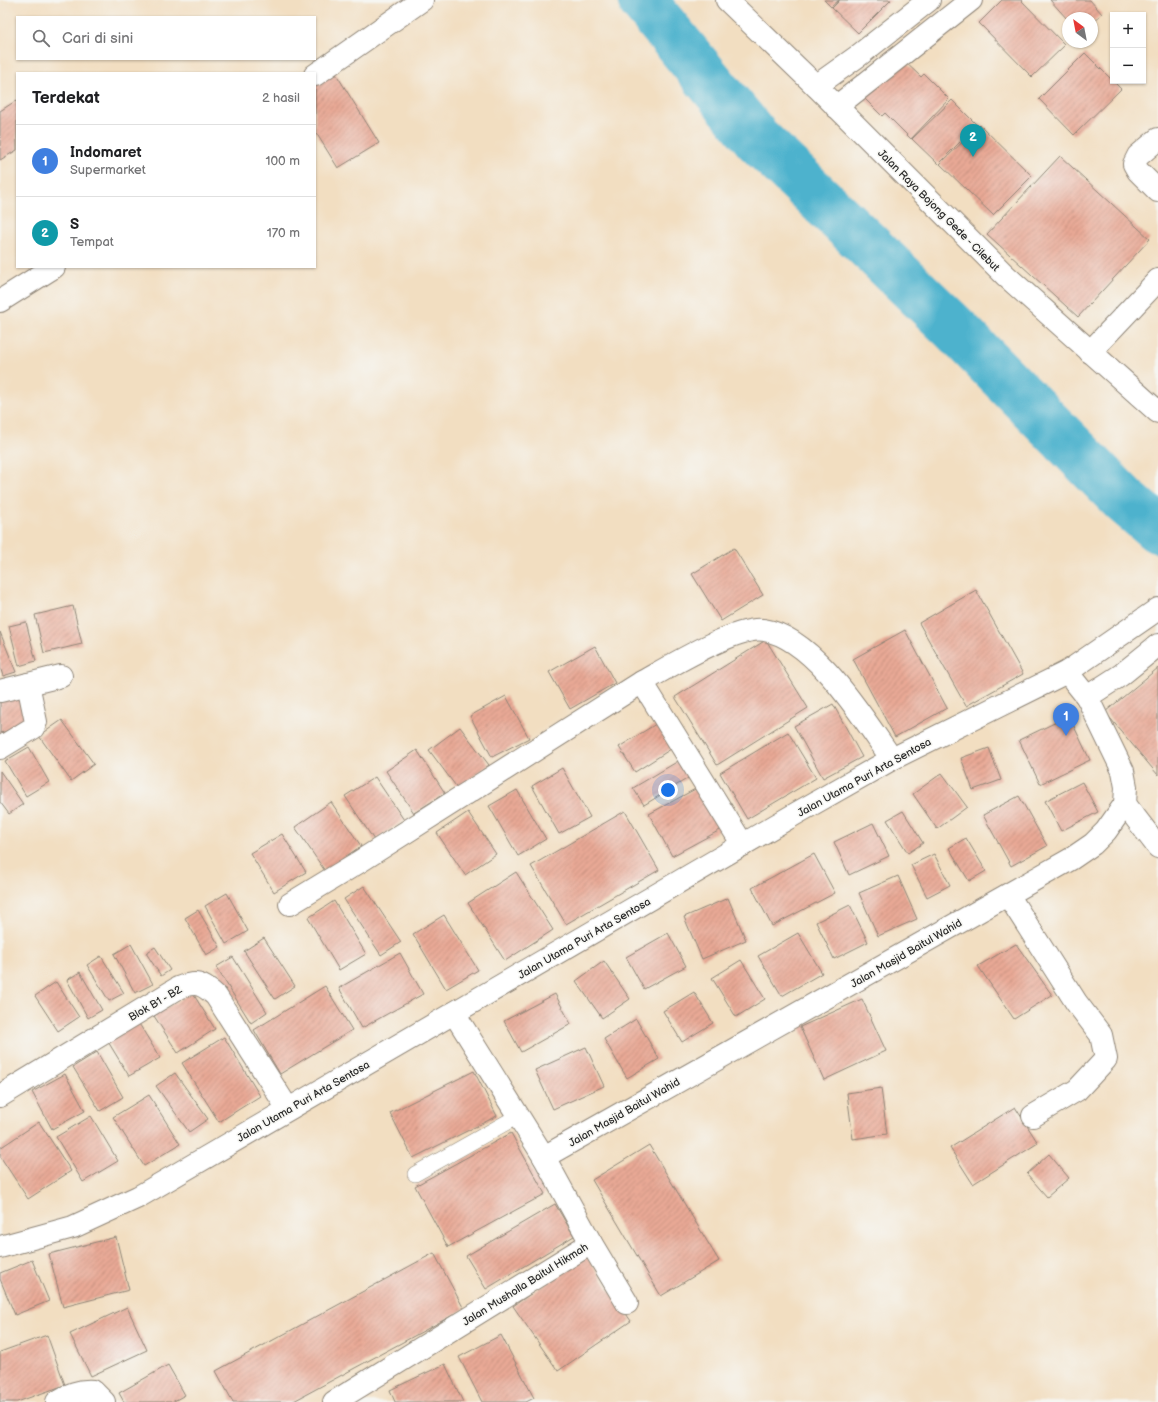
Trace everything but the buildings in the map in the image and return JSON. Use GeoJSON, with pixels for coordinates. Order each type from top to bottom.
{"type":"FeatureCollection","features":[{"type":"Feature","properties":{"kind":"street"},"geometry":{"type":"LineString","coordinates":[[316,74],[422,0]]}},
{"type":"Feature","properties":{"kind":"street","name":"Jalan Raya Bojong Gede - Cilebut"},"geometry":{"type":"LineString","coordinates":[[727,0],[816,86],[1005,275],[1158,412]]}},
{"type":"Feature","properties":{"kind":"street"},"geometry":{"type":"LineString","coordinates":[[816,86],[858,56],[929,0]]}},
{"type":"Feature","properties":{"kind":"street"},"geometry":{"type":"LineString","coordinates":[[836,107],[970,0]]}},
{"type":"Feature","properties":{"kind":"street"},"geometry":{"type":"LineString","coordinates":[[1158,139],[1138,156],[1134,164],[1138,172],[1158,191]]}},
{"type":"Feature","properties":{"kind":"street"},"geometry":{"type":"LineString","coordinates":[[0,301],[52,268]]}},
{"type":"Feature","properties":{"kind":"street"},"geometry":{"type":"LineString","coordinates":[[1090,352],[1158,280]]}},
{"type":"Feature","properties":{"kind":"street","name":"Jalan Utama Puri Arta Sentosa"},"geometry":{"type":"LineString","coordinates":[[0,1247],[73,1227],[138,1197],[892,759],[1067,672],[1157,610]]}},
{"type":"Feature","properties":{"kind":"street"},"geometry":{"type":"LineString","coordinates":[[290,904],[359,862],[642,682],[720,641],[746,632],[764,630],[790,638],[836,681],[892,759]]}},
{"type":"Feature","properties":{"kind":"street"},"geometry":{"type":"LineString","coordinates":[[1087,696],[1156,652]]}},
{"type":"Feature","properties":{"kind":"street"},"geometry":{"type":"LineString","coordinates":[[1067,672],[1087,696],[1123,771],[1126,787],[1125,804],[1158,847]]}},
{"type":"Feature","properties":{"kind":"street"},"geometry":{"type":"LineString","coordinates":[[0,691],[61,676]]}},
{"type":"Feature","properties":{"kind":"street"},"geometry":{"type":"LineString","coordinates":[[642,682],[744,845]]}},
{"type":"Feature","properties":{"kind":"street"},"geometry":{"type":"LineString","coordinates":[[0,748],[33,728],[36,722],[28,684]]}},
{"type":"Feature","properties":{"kind":"street","name":"Jalan Masjid Baitul Wahid"},"geometry":{"type":"LineString","coordinates":[[544,1157],[1071,859],[1093,844],[1106,831],[1125,804]]}},
{"type":"Feature","properties":{"kind":"street"},"geometry":{"type":"LineString","coordinates":[[1008,895],[1076,1002],[1101,1035],[1106,1059],[1077,1090],[1033,1116]]}},
{"type":"Feature","properties":{"kind":"street","name":"Blok B1 - B2"},"geometry":{"type":"LineString","coordinates":[[0,1096],[178,988],[191,983],[205,986],[216,996],[288,1109]]}},
{"type":"Feature","properties":{"kind":"street","name":"Jalan Musholla Baitul Hikmah"},"geometry":{"type":"LineString","coordinates":[[334,1402],[591,1243],[544,1157],[454,1013]]}},
{"type":"Feature","properties":{"kind":"street"},"geometry":{"type":"LineString","coordinates":[[591,1243],[627,1303]]}},
{"type":"Feature","properties":{"kind":"street"},"geometry":{"type":"LineString","coordinates":[[57,1402],[69,1394],[82,1390],[93,1391],[104,1402]]}},
{"type":"Feature","properties":{"kind":"lane"},"geometry":{"type":"LineString","coordinates":[[415,1174],[518,1116]]}},
{"type":"Feature","properties":{"kind":"waterway"},"geometry":{"type":"LineString","coordinates":[[642,0],[757,139],[953,327],[1124,500],[1158,529]]}},
{"type":"Feature","properties":{"kind":"place","name":"S"},"geometry":{"type":"Point","coordinates":[973,157]}},
{"type":"Feature","properties":{"kind":"place","name":"Indomaret"},"geometry":{"type":"Point","coordinates":[1066,736]}}]}
